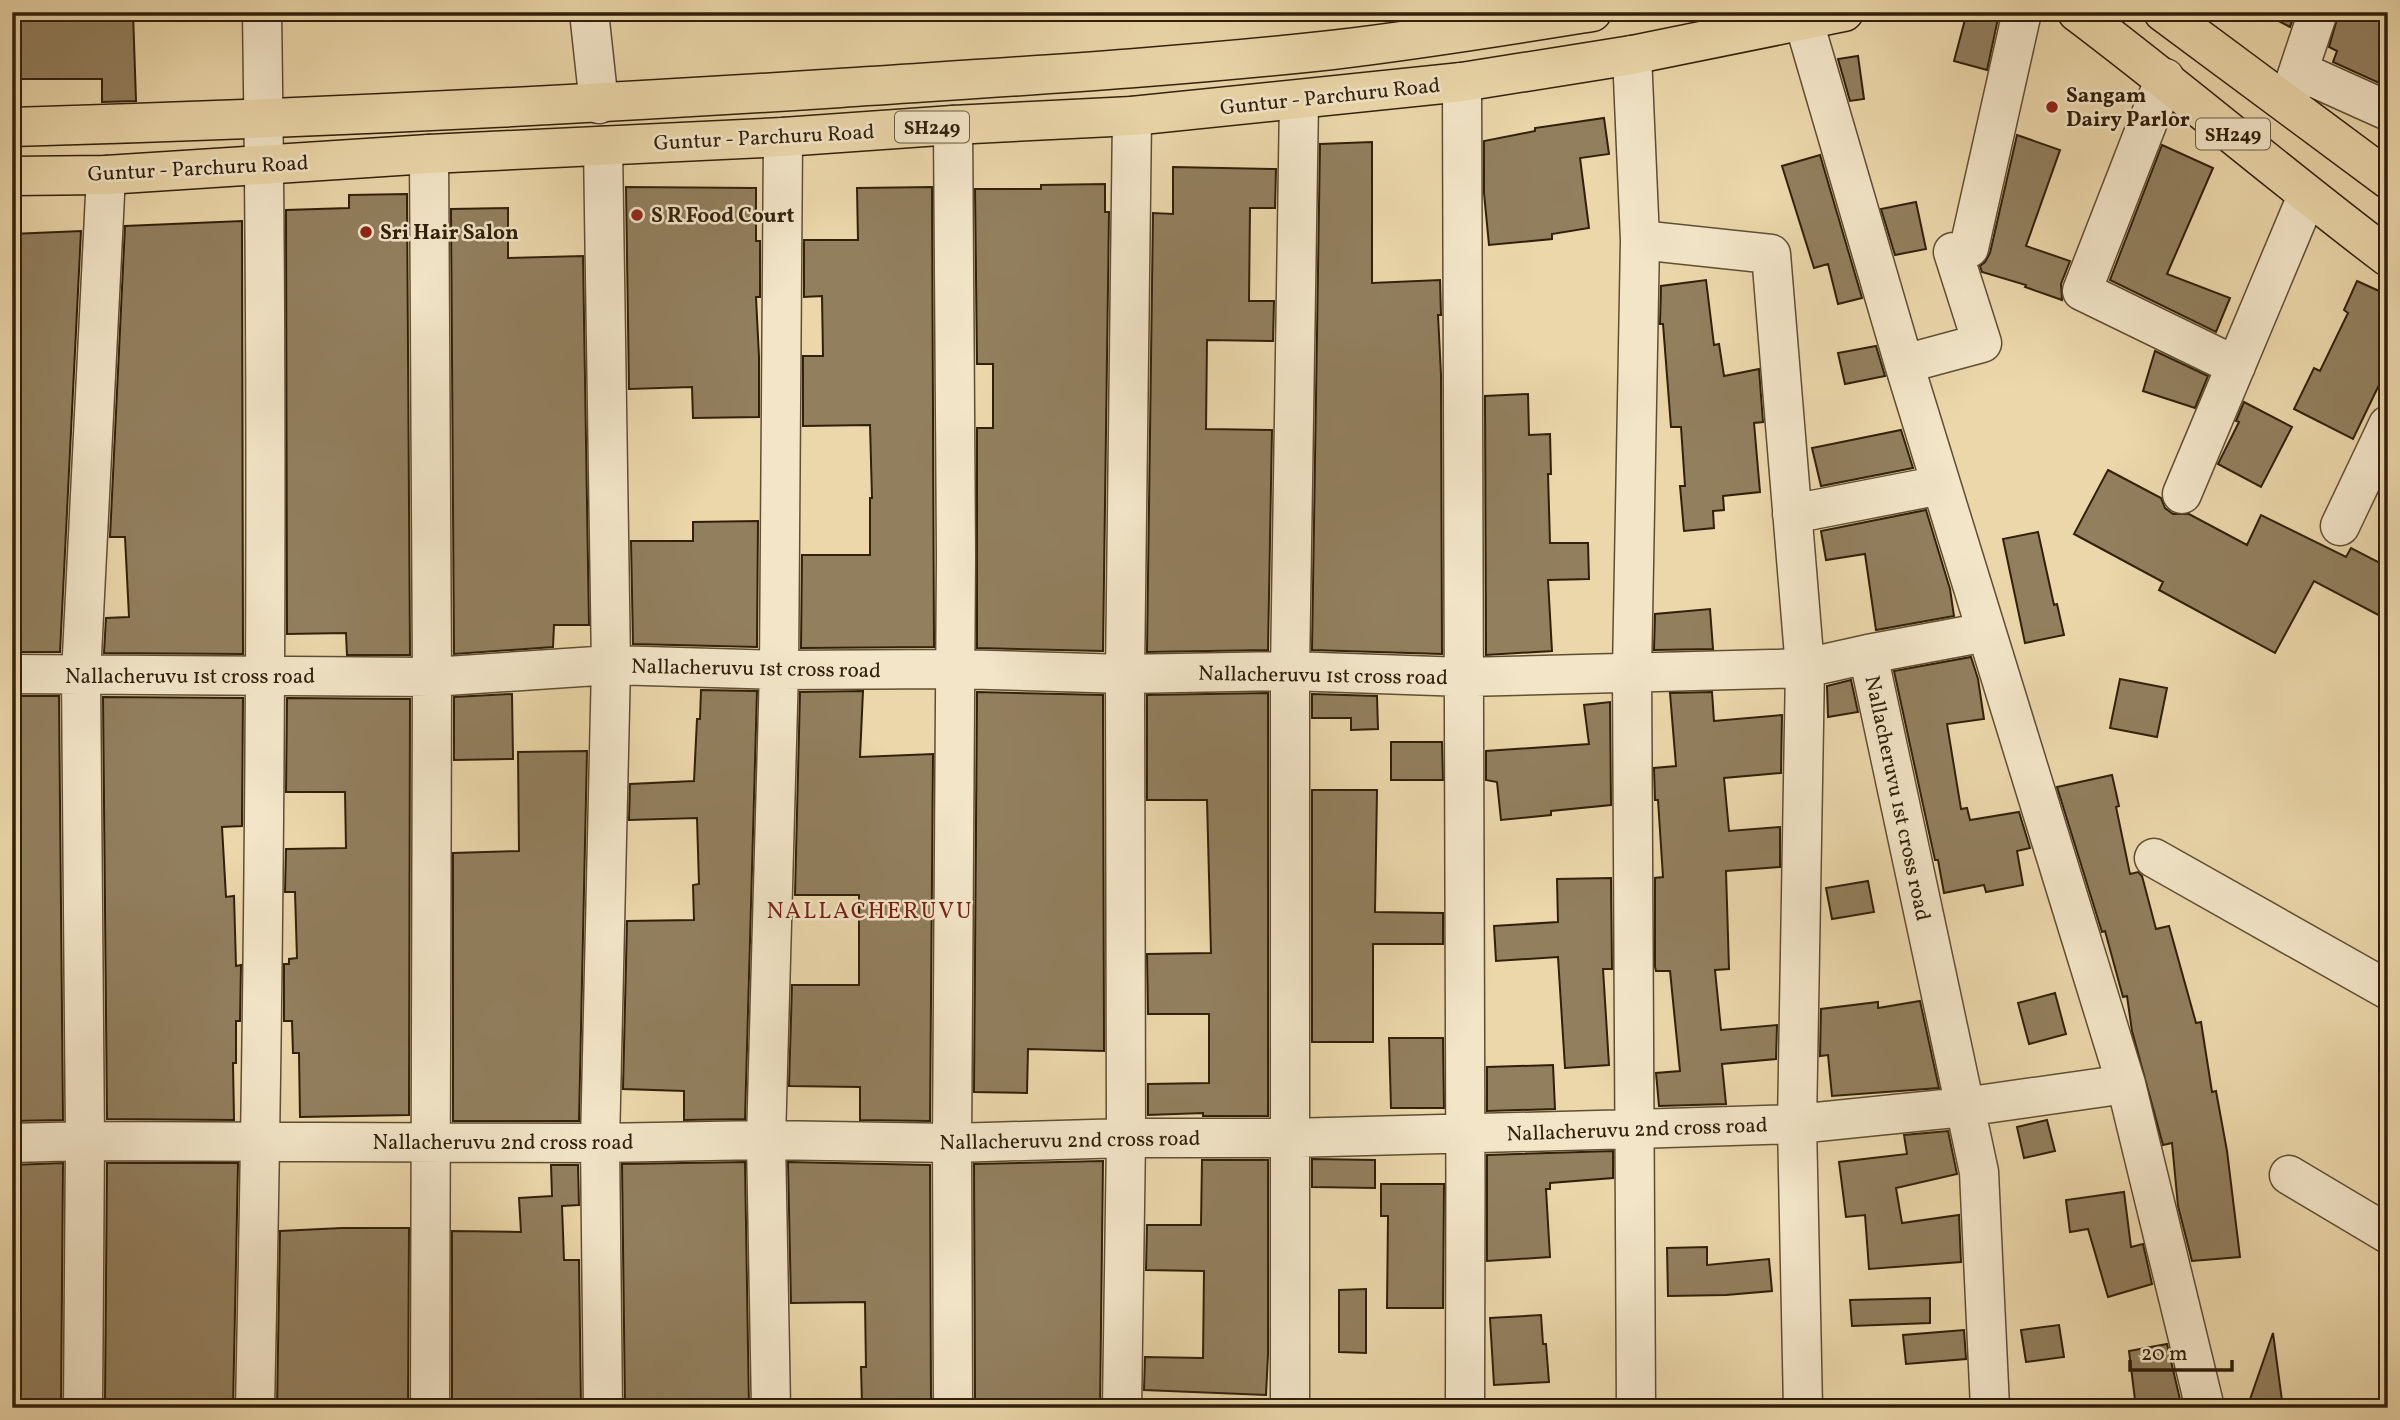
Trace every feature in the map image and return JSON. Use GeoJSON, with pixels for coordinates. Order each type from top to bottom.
{"type":"FeatureCollection","features":[{"type":"Feature","properties":{"kind":"main road","name":"Guntur - Parchuru Road"},"geometry":{"type":"LineString","coordinates":[[12,127],[599,104],[1131,69],[1331,50],[1592,12]]}},
{"type":"Feature","properties":{"kind":"main road","name":"Guntur - Parchuru Road"},"geometry":{"type":"LineString","coordinates":[[12,176],[106,175],[429,154],[783,137],[1132,116],[1462,82],[1632,55],[1844,12]]}},
{"type":"Feature","properties":{"kind":"main road","name":"SH249"},"geometry":{"type":"LineString","coordinates":[[2077,12],[2165,78],[2307,196],[2388,257]]}},
{"type":"Feature","properties":{"kind":"main road","name":"SH249"},"geometry":{"type":"LineString","coordinates":[[2174,15],[2293,87],[2388,179]]}},
{"type":"Feature","properties":{"kind":"street"},"geometry":{"type":"LineString","coordinates":[[255,1408],[261,1142],[264,677],[262,12]]}},
{"type":"Feature","properties":{"kind":"street"},"geometry":{"type":"LineString","coordinates":[[589,12],[599,104]]}},
{"type":"Feature","properties":{"kind":"street"},"geometry":{"type":"LineString","coordinates":[[1904,364],[1982,343],[1961,250],[2022,12]]}},
{"type":"Feature","properties":{"kind":"street"},"geometry":{"type":"LineString","coordinates":[[2318,12],[2293,87],[2388,111]]}},
{"type":"Feature","properties":{"kind":"street"},"geometry":{"type":"LineString","coordinates":[[1804,22],[1904,364],[2126,1084],[2205,1408]]}},
{"type":"Feature","properties":{"kind":"street"},"geometry":{"type":"LineString","coordinates":[[1632,55],[1640,240],[1632,672],[1636,1408]]}},
{"type":"Feature","properties":{"kind":"street"},"geometry":{"type":"LineString","coordinates":[[2165,78],[2082,291],[2236,366]]}},
{"type":"Feature","properties":{"kind":"street"},"geometry":{"type":"LineString","coordinates":[[1462,82],[1465,1408]]}},
{"type":"Feature","properties":{"kind":"street"},"geometry":{"type":"LineString","coordinates":[[1290,1408],[1290,671],[1299,100]]}},
{"type":"Feature","properties":{"kind":"street"},"geometry":{"type":"LineString","coordinates":[[1122,1408],[1126,1138],[1125,674],[1132,116]]}},
{"type":"Feature","properties":{"kind":"street"},"geometry":{"type":"LineString","coordinates":[[953,125],[953,1408]]}},
{"type":"Feature","properties":{"kind":"street"},"geometry":{"type":"LineString","coordinates":[[771,1408],[766,1140],[779,670],[783,137]]}},
{"type":"Feature","properties":{"kind":"street"},"geometry":{"type":"LineString","coordinates":[[603,145],[611,665],[600,1143],[603,1408]]}},
{"type":"Feature","properties":{"kind":"street"},"geometry":{"type":"LineString","coordinates":[[429,154],[432,677],[430,1408]]}},
{"type":"Feature","properties":{"kind":"street"},"geometry":{"type":"LineString","coordinates":[[83,1408],[85,1141],[81,675],[106,175]]}},
{"type":"Feature","properties":{"kind":"street"},"geometry":{"type":"LineString","coordinates":[[2182,494],[2307,196]]}},
{"type":"Feature","properties":{"kind":"street"},"geometry":{"type":"LineString","coordinates":[[1640,240],[1771,254],[1805,668],[1797,1124],[1803,1408]]}},
{"type":"Feature","properties":{"kind":"street"},"geometry":{"type":"LineString","coordinates":[[2340,526],[2388,425]]}},
{"type":"Feature","properties":{"kind":"street"},"geometry":{"type":"LineString","coordinates":[[1792,514],[1941,485]]}},
{"type":"Feature","properties":{"kind":"street"},"geometry":{"type":"LineString","coordinates":[[1868,654],[1986,632]]}},
{"type":"Feature","properties":{"kind":"street","name":"Nallacheruvu 1st cross road"},"geometry":{"type":"LineString","coordinates":[[12,674],[432,677],[611,665],[1125,674],[1290,671],[1465,677],[1805,668],[1868,654],[1979,1172],[1990,1408]]}},
{"type":"Feature","properties":{"kind":"street"},"geometry":{"type":"LineString","coordinates":[[2154,858],[2388,990]]}},
{"type":"Feature","properties":{"kind":"street","name":"Nallacheruvu 2nd cross road"},"geometry":{"type":"LineString","coordinates":[[12,1143],[600,1143],[766,1140],[952,1143],[1126,1138],[1290,1139],[1797,1124],[1964,1107],[2126,1084]]}},
{"type":"Feature","properties":{"kind":"street"},"geometry":{"type":"LineString","coordinates":[[2289,1175],[2388,1234]]}},
{"type":"Feature","properties":{"kind":"building"},"geometry":{"type":"Polygon","coordinates":[[[12,12],[133,12],[136,101],[102,102],[102,79],[12,79],[12,12]]]}},
{"type":"Feature","properties":{"kind":"building"},"geometry":{"type":"Polygon","coordinates":[[[1967,12],[1999,14],[1987,70],[1954,61],[1967,12]]]}},
{"type":"Feature","properties":{"kind":"building"},"geometry":{"type":"Polygon","coordinates":[[[2261,12],[2295,12],[2290,27],[2261,12]]]}},
{"type":"Feature","properties":{"kind":"building"},"geometry":{"type":"Polygon","coordinates":[[[2339,12],[2388,12],[2388,87],[2333,62],[2337,51],[2329,47],[2339,12]]]}},
{"type":"Feature","properties":{"kind":"building"},"geometry":{"type":"Polygon","coordinates":[[[1858,56],[1864,99],[1850,101],[1838,59],[1858,56]]]}},
{"type":"Feature","properties":{"kind":"building"},"geometry":{"type":"Polygon","coordinates":[[[1604,118],[1609,154],[1580,158],[1589,228],[1552,234],[1552,239],[1489,245],[1484,193],[1484,141],[1535,131],[1535,128],[1604,118]]]}},
{"type":"Feature","properties":{"kind":"building"},"geometry":{"type":"Polygon","coordinates":[[[2017,135],[2060,150],[2026,246],[2070,261],[2061,284],[2062,300],[2025,287],[2026,285],[1982,272],[1980,266],[1990,253],[2017,135]]]}},
{"type":"Feature","properties":{"kind":"building"},"geometry":{"type":"Polygon","coordinates":[[[1372,142],[1372,283],[1440,280],[1441,315],[1438,315],[1441,375],[1442,654],[1312,650],[1320,144],[1372,142]]]}},
{"type":"Feature","properties":{"kind":"building"},"geometry":{"type":"Polygon","coordinates":[[[2162,145],[2213,168],[2167,274],[2230,298],[2216,332],[2110,280],[2162,145]]]}},
{"type":"Feature","properties":{"kind":"building"},"geometry":{"type":"Polygon","coordinates":[[[1820,155],[1862,298],[1838,304],[1828,264],[1814,268],[1782,166],[1820,155]]]}},
{"type":"Feature","properties":{"kind":"building"},"geometry":{"type":"Polygon","coordinates":[[[1173,167],[1276,169],[1275,208],[1250,208],[1249,301],[1274,301],[1273,341],[1207,340],[1206,429],[1272,430],[1268,650],[1147,652],[1153,213],[1173,214],[1173,167]]]}},
{"type":"Feature","properties":{"kind":"building"},"geometry":{"type":"Polygon","coordinates":[[[1105,184],[1105,212],[1109,212],[1103,651],[977,648],[977,428],[993,428],[993,364],[977,364],[975,189],[1041,189],[1041,185],[1105,184]]]}},
{"type":"Feature","properties":{"kind":"building"},"geometry":{"type":"Polygon","coordinates":[[[626,187],[756,188],[756,241],[760,241],[760,297],[756,297],[759,417],[693,418],[692,387],[629,389],[626,187]]]}},
{"type":"Feature","properties":{"kind":"building"},"geometry":{"type":"Polygon","coordinates":[[[932,187],[934,647],[801,648],[802,555],[870,555],[872,498],[870,425],[803,426],[803,356],[823,356],[822,296],[804,297],[804,240],[858,240],[857,188],[932,187]]]}},
{"type":"Feature","properties":{"kind":"building"},"geometry":{"type":"Polygon","coordinates":[[[407,194],[410,655],[347,655],[346,633],[287,634],[286,210],[349,208],[349,195],[407,194]]]}},
{"type":"Feature","properties":{"kind":"building"},"geometry":{"type":"Polygon","coordinates":[[[1916,202],[1926,249],[1895,255],[1881,209],[1916,202]]]}},
{"type":"Feature","properties":{"kind":"building"},"geometry":{"type":"Polygon","coordinates":[[[508,208],[508,258],[583,256],[589,625],[554,625],[553,647],[454,654],[451,209],[508,208]]]}},
{"type":"Feature","properties":{"kind":"building"},"geometry":{"type":"Polygon","coordinates":[[[242,221],[243,654],[104,653],[106,618],[129,617],[125,537],[110,537],[125,226],[242,221]]]}},
{"type":"Feature","properties":{"kind":"building"},"geometry":{"type":"Polygon","coordinates":[[[81,231],[60,652],[12,652],[12,234],[81,231]]]}},
{"type":"Feature","properties":{"kind":"building"},"geometry":{"type":"Polygon","coordinates":[[[1706,280],[1714,345],[1719,344],[1724,376],[1759,369],[1763,422],[1754,423],[1760,492],[1723,496],[1724,510],[1713,511],[1714,528],[1684,531],[1680,486],[1685,486],[1681,427],[1671,427],[1663,324],[1660,324],[1661,286],[1706,280]]]}},
{"type":"Feature","properties":{"kind":"building"},"geometry":{"type":"Polygon","coordinates":[[[2357,281],[2388,295],[2388,390],[2379,385],[2353,439],[2294,409],[2314,368],[2320,371],[2348,313],[2344,310],[2357,281]]]}},
{"type":"Feature","properties":{"kind":"building"},"geometry":{"type":"Polygon","coordinates":[[[1876,346],[1885,376],[1845,384],[1838,353],[1876,346]]]}},
{"type":"Feature","properties":{"kind":"building"},"geometry":{"type":"Polygon","coordinates":[[[2155,351],[2208,376],[2195,408],[2143,391],[2155,351]]]}},
{"type":"Feature","properties":{"kind":"building"},"geometry":{"type":"Polygon","coordinates":[[[1528,394],[1529,435],[1550,434],[1550,543],[1588,543],[1589,579],[1548,580],[1552,651],[1486,655],[1485,396],[1528,394]]]}},
{"type":"Feature","properties":{"kind":"building"},"geometry":{"type":"Polygon","coordinates":[[[2244,402],[2292,427],[2261,487],[2218,464],[2239,422],[2236,421],[2244,402]]]}},
{"type":"Feature","properties":{"kind":"building"},"geometry":{"type":"Polygon","coordinates":[[[1901,430],[1913,468],[1821,486],[1812,448],[1901,430]]]}},
{"type":"Feature","properties":{"kind":"building"},"geometry":{"type":"Polygon","coordinates":[[[2108,470],[2161,498],[2165,508],[2173,514],[2189,514],[2247,545],[2261,515],[2346,557],[2351,548],[2388,567],[2388,620],[2314,581],[2275,653],[2159,590],[2163,582],[2074,534],[2108,470]]]}},
{"type":"Feature","properties":{"kind":"building"},"geometry":{"type":"Polygon","coordinates":[[[1926,510],[1950,589],[1954,616],[1876,630],[1865,554],[1826,560],[1821,531],[1926,510]]]}},
{"type":"Feature","properties":{"kind":"building"},"geometry":{"type":"Polygon","coordinates":[[[758,521],[757,647],[633,644],[631,541],[693,541],[693,522],[758,521]]]}},
{"type":"Feature","properties":{"kind":"building"},"geometry":{"type":"Polygon","coordinates":[[[2038,532],[2054,605],[2057,604],[2064,635],[2025,643],[2003,539],[2038,532]]]}},
{"type":"Feature","properties":{"kind":"building"},"geometry":{"type":"Polygon","coordinates":[[[1710,609],[1713,649],[1654,650],[1655,614],[1710,609]]]}},
{"type":"Feature","properties":{"kind":"building"},"geometry":{"type":"Polygon","coordinates":[[[1971,657],[1978,679],[1984,719],[1947,724],[1961,809],[1967,808],[1970,820],[2019,812],[2030,848],[2017,851],[2023,885],[1986,892],[1984,885],[1944,893],[1894,671],[1971,657]]]}},
{"type":"Feature","properties":{"kind":"building"},"geometry":{"type":"Polygon","coordinates":[[[2120,679],[2167,688],[2157,737],[2110,728],[2120,679]]]}},
{"type":"Feature","properties":{"kind":"building"},"geometry":{"type":"Polygon","coordinates":[[[1851,680],[1858,712],[1828,717],[1827,686],[1851,680]]]}},
{"type":"Feature","properties":{"kind":"building"},"geometry":{"type":"Polygon","coordinates":[[[701,690],[757,691],[745,1119],[684,1120],[684,1091],[623,1089],[627,921],[694,920],[693,885],[699,884],[697,818],[629,820],[630,784],[694,781],[701,690]]]}},
{"type":"Feature","properties":{"kind":"building"},"geometry":{"type":"Polygon","coordinates":[[[863,691],[860,757],[933,754],[930,1121],[860,1120],[860,1087],[789,1086],[792,985],[859,985],[859,895],[795,895],[800,692],[863,691]]]}},
{"type":"Feature","properties":{"kind":"building"},"geometry":{"type":"Polygon","coordinates":[[[977,692],[1103,695],[1104,1051],[1028,1049],[1027,1093],[974,1092],[977,692]]]}},
{"type":"Feature","properties":{"kind":"building"},"geometry":{"type":"Polygon","coordinates":[[[1712,692],[1714,721],[1782,715],[1781,773],[1724,778],[1729,831],[1780,827],[1780,867],[1726,871],[1729,969],[1715,970],[1721,1030],[1777,1025],[1776,1059],[1722,1064],[1726,1104],[1659,1106],[1656,1073],[1680,1071],[1670,971],[1656,971],[1655,967],[1655,878],[1663,877],[1654,768],[1676,766],[1670,693],[1712,692]]]}},
{"type":"Feature","properties":{"kind":"building"},"geometry":{"type":"Polygon","coordinates":[[[1268,693],[1268,1116],[1203,1116],[1203,1113],[1148,1115],[1148,1084],[1209,1083],[1209,1014],[1148,1014],[1147,954],[1211,953],[1207,800],[1147,800],[1147,695],[1268,693]]]}},
{"type":"Feature","properties":{"kind":"building"},"geometry":{"type":"Polygon","coordinates":[[[512,694],[513,759],[454,760],[454,697],[512,694]]]}},
{"type":"Feature","properties":{"kind":"building"},"geometry":{"type":"Polygon","coordinates":[[[1312,694],[1377,696],[1378,729],[1351,730],[1351,718],[1312,718],[1312,694]]]}},
{"type":"Feature","properties":{"kind":"building"},"geometry":{"type":"Polygon","coordinates":[[[12,696],[59,696],[63,1120],[12,1121],[12,696]]]}},
{"type":"Feature","properties":{"kind":"building"},"geometry":{"type":"Polygon","coordinates":[[[103,697],[243,698],[242,826],[222,827],[226,897],[234,896],[236,966],[241,965],[240,1021],[236,1021],[236,1063],[233,1063],[234,1120],[107,1119],[103,697]]]}},
{"type":"Feature","properties":{"kind":"building"},"geometry":{"type":"Polygon","coordinates":[[[287,698],[410,699],[409,1115],[300,1117],[299,1053],[293,1053],[292,1021],[284,1021],[284,964],[289,964],[289,959],[297,958],[295,892],[285,892],[286,849],[346,848],[345,792],[286,792],[287,698]]]}},
{"type":"Feature","properties":{"kind":"building"},"geometry":{"type":"Polygon","coordinates":[[[1610,702],[1611,805],[1551,811],[1551,815],[1501,820],[1497,782],[1486,780],[1486,751],[1589,744],[1584,705],[1610,702]]]}},
{"type":"Feature","properties":{"kind":"building"},"geometry":{"type":"Polygon","coordinates":[[[1391,742],[1442,742],[1443,780],[1391,780],[1391,742]]]}},
{"type":"Feature","properties":{"kind":"building"},"geometry":{"type":"Polygon","coordinates":[[[587,751],[579,1121],[453,1121],[453,853],[519,851],[518,752],[587,751]]]}},
{"type":"Feature","properties":{"kind":"building"},"geometry":{"type":"Polygon","coordinates":[[[2112,775],[2130,874],[2138,872],[2142,876],[2156,929],[2169,926],[2196,1023],[2201,1022],[2212,1092],[2216,1091],[2227,1151],[2240,1257],[2192,1261],[2178,1206],[2172,1143],[2163,1145],[2132,1031],[2127,996],[2123,997],[2105,931],[2102,932],[2057,787],[2112,775]]]}},
{"type":"Feature","properties":{"kind":"building"},"geometry":{"type":"Polygon","coordinates":[[[1312,790],[1377,790],[1375,912],[1443,913],[1443,944],[1373,944],[1373,1042],[1312,1042],[1312,790]]]}},
{"type":"Feature","properties":{"kind":"building"},"geometry":{"type":"Polygon","coordinates":[[[1611,878],[1612,969],[1603,969],[1609,1065],[1565,1068],[1558,957],[1496,961],[1494,926],[1558,922],[1557,879],[1611,878]]]}},
{"type":"Feature","properties":{"kind":"building"},"geometry":{"type":"Polygon","coordinates":[[[1868,881],[1874,912],[1832,919],[1826,888],[1868,881]]]}},
{"type":"Feature","properties":{"kind":"building"},"geometry":{"type":"Polygon","coordinates":[[[2055,993],[2066,1034],[2029,1044],[2018,1003],[2055,993]]]}},
{"type":"Feature","properties":{"kind":"building"},"geometry":{"type":"Polygon","coordinates":[[[1920,1001],[1939,1088],[1832,1096],[1828,1055],[1820,1056],[1821,1009],[1878,1002],[1878,1008],[1920,1001]]]}},
{"type":"Feature","properties":{"kind":"building"},"geometry":{"type":"Polygon","coordinates":[[[1389,1038],[1443,1038],[1444,1108],[1391,1108],[1389,1038]]]}},
{"type":"Feature","properties":{"kind":"building"},"geometry":{"type":"Polygon","coordinates":[[[1553,1065],[1555,1109],[1487,1111],[1487,1067],[1553,1065]]]}},
{"type":"Feature","properties":{"kind":"building"},"geometry":{"type":"Polygon","coordinates":[[[2047,1120],[2055,1151],[2024,1158],[2017,1127],[2047,1120]]]}},
{"type":"Feature","properties":{"kind":"building"},"geometry":{"type":"Polygon","coordinates":[[[1948,1131],[1957,1174],[1896,1188],[1902,1223],[1959,1215],[1961,1262],[1869,1269],[1865,1215],[1846,1217],[1839,1162],[1907,1154],[1904,1135],[1948,1131]]]}},
{"type":"Feature","properties":{"kind":"building"},"geometry":{"type":"Polygon","coordinates":[[[1613,1151],[1613,1178],[1550,1183],[1550,1189],[1546,1189],[1550,1257],[1487,1261],[1487,1155],[1613,1151]]]}},
{"type":"Feature","properties":{"kind":"building"},"geometry":{"type":"Polygon","coordinates":[[[1312,1159],[1375,1160],[1375,1188],[1312,1187],[1312,1159]]]}},
{"type":"Feature","properties":{"kind":"building"},"geometry":{"type":"Polygon","coordinates":[[[1202,1160],[1268,1160],[1266,1395],[1144,1390],[1145,1357],[1203,1358],[1204,1271],[1146,1270],[1147,1225],[1201,1225],[1202,1160]]]}},
{"type":"Feature","properties":{"kind":"building"},"geometry":{"type":"Polygon","coordinates":[[[1103,1161],[1100,1408],[975,1408],[974,1164],[1103,1161]]]}},
{"type":"Feature","properties":{"kind":"building"},"geometry":{"type":"Polygon","coordinates":[[[745,1162],[749,1408],[625,1408],[622,1164],[745,1162]]]}},
{"type":"Feature","properties":{"kind":"building"},"geometry":{"type":"Polygon","coordinates":[[[788,1162],[930,1165],[931,1403],[862,1404],[861,1367],[866,1367],[865,1302],[791,1303],[788,1162]]]}},
{"type":"Feature","properties":{"kind":"building"},"geometry":{"type":"Polygon","coordinates":[[[63,1163],[61,1408],[12,1408],[12,1165],[63,1163]]]}},
{"type":"Feature","properties":{"kind":"building"},"geometry":{"type":"Polygon","coordinates":[[[107,1163],[238,1163],[233,1408],[181,1408],[181,1400],[105,1402],[107,1163]]]}},
{"type":"Feature","properties":{"kind":"building"},"geometry":{"type":"Polygon","coordinates":[[[551,1165],[578,1165],[579,1205],[562,1206],[564,1260],[579,1260],[581,1408],[452,1408],[452,1231],[521,1232],[519,1198],[552,1196],[551,1165]]]}},
{"type":"Feature","properties":{"kind":"building"},"geometry":{"type":"Polygon","coordinates":[[[1381,1184],[1444,1184],[1443,1308],[1387,1308],[1388,1216],[1381,1216],[1381,1184]]]}},
{"type":"Feature","properties":{"kind":"building"},"geometry":{"type":"Polygon","coordinates":[[[2124,1192],[2131,1247],[2143,1244],[2152,1284],[2108,1297],[2088,1229],[2070,1232],[2066,1200],[2124,1192]]]}},
{"type":"Feature","properties":{"kind":"building"},"geometry":{"type":"Polygon","coordinates":[[[409,1228],[408,1408],[277,1408],[280,1231],[409,1228]]]}},
{"type":"Feature","properties":{"kind":"building"},"geometry":{"type":"Polygon","coordinates":[[[1707,1247],[1707,1265],[1769,1259],[1772,1291],[1668,1296],[1667,1248],[1707,1247]]]}},
{"type":"Feature","properties":{"kind":"building"},"geometry":{"type":"Polygon","coordinates":[[[1366,1289],[1366,1353],[1339,1352],[1339,1290],[1366,1289]]]}},
{"type":"Feature","properties":{"kind":"building"},"geometry":{"type":"Polygon","coordinates":[[[1930,1298],[1930,1323],[1852,1326],[1850,1300],[1930,1298]]]}},
{"type":"Feature","properties":{"kind":"building"},"geometry":{"type":"Polygon","coordinates":[[[1541,1315],[1549,1382],[1494,1385],[1490,1318],[1541,1315]]]}},
{"type":"Feature","properties":{"kind":"building"},"geometry":{"type":"Polygon","coordinates":[[[2059,1325],[2064,1357],[2026,1362],[2021,1330],[2059,1325]]]}},
{"type":"Feature","properties":{"kind":"building"},"geometry":{"type":"Polygon","coordinates":[[[1964,1330],[1966,1359],[1906,1364],[1903,1335],[1964,1330]]]}},
{"type":"Feature","properties":{"kind":"building"},"geometry":{"type":"Polygon","coordinates":[[[2273,1333],[2283,1408],[2247,1408],[2273,1333]]]}},
{"type":"Feature","properties":{"kind":"building"},"geometry":{"type":"Polygon","coordinates":[[[2167,1344],[2182,1408],[2136,1408],[2129,1351],[2167,1344]]]}},
{"type":"Feature","properties":{"kind":"place","name":"Sangam Dairy Parlor"},"geometry":{"type":"Point","coordinates":[2052,107]}},
{"type":"Feature","properties":{"kind":"place","name":"S R Food Court"},"geometry":{"type":"Point","coordinates":[637,215]}},
{"type":"Feature","properties":{"kind":"place","name":"Sri Hair Salon"},"geometry":{"type":"Point","coordinates":[366,232]}},
{"type":"Feature","properties":{"kind":"district","name":"NALLACHERUVU"},"geometry":{"type":"Point","coordinates":[870,910]}}]}
